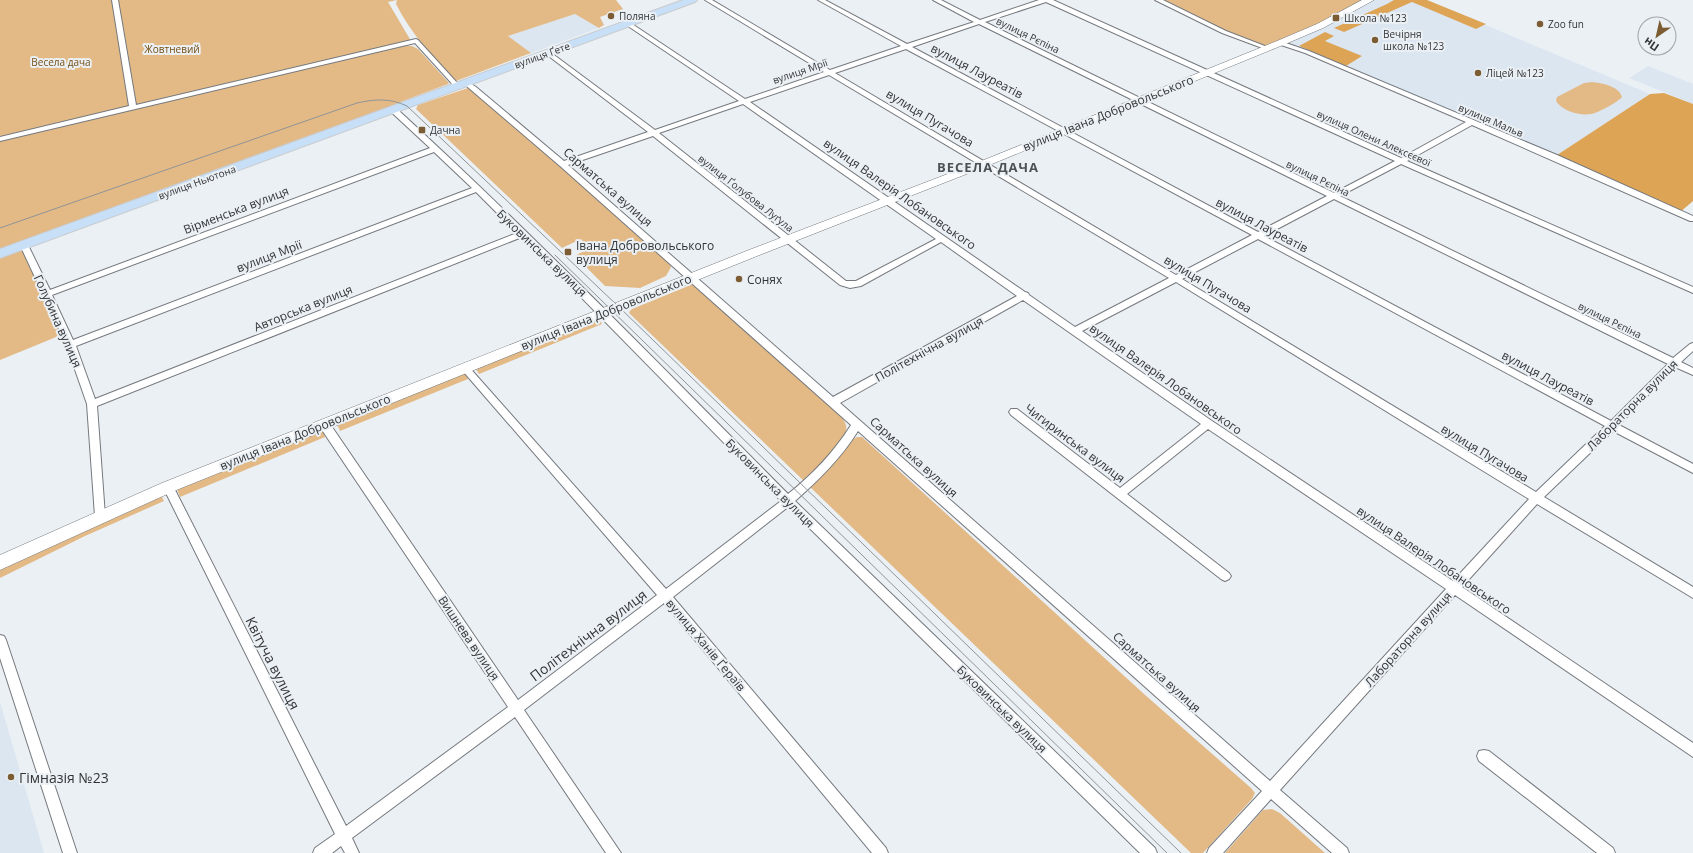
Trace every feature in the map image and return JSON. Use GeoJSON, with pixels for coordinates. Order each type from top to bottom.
{"type":"FeatureCollection","features":[{"type":"Feature","properties":{"kind":"main road","name":"вулиця Ґете"},"geometry":{"type":"LineString","coordinates":[[393,110],[692,0]]}},
{"type":"Feature","properties":{"kind":"main road","name":"вулиця Ньютона"},"geometry":{"type":"LineString","coordinates":[[0,254],[393,110]]}},
{"type":"Feature","properties":{"kind":"street"},"geometry":{"type":"LineString","coordinates":[[0,140],[132,108],[115,0]]}},
{"type":"Feature","properties":{"kind":"street","name":"вулиця Пугачова"},"geometry":{"type":"LineString","coordinates":[[708,0],[1175,278],[1693,593]]}},
{"type":"Feature","properties":{"kind":"street","name":"вулиця Лауреатів"},"geometry":{"type":"LineString","coordinates":[[821,0],[905,47],[1064,131],[1256,236],[1693,469]]}},
{"type":"Feature","properties":{"kind":"street","name":"вулиця Рєпіна"},"geometry":{"type":"LineString","coordinates":[[936,0],[1693,372]]}},
{"type":"Feature","properties":{"kind":"street","name":"вулиця Мрії"},"geometry":{"type":"LineString","coordinates":[[563,164],[1045,0]]}},
{"type":"Feature","properties":{"kind":"street","name":"вулиця Олени Алексєєвої"},"geometry":{"type":"LineString","coordinates":[[1048,0],[1401,161],[1693,290]]}},
{"type":"Feature","properties":{"kind":"street"},"geometry":{"type":"LineString","coordinates":[[1158,0],[1224,32],[1267,48]]}},
{"type":"Feature","properties":{"kind":"street","name":"вулиця Івана Добровольського"},"geometry":{"type":"LineString","coordinates":[[0,562],[100,516],[168,487],[886,200],[983,164],[1139,101],[1320,26],[1369,0]]}},
{"type":"Feature","properties":{"kind":"street","name":"вулиця Валерія Лобановського"},"geometry":{"type":"LineString","coordinates":[[627,23],[886,200],[1208,424],[1454,588],[1693,751]]}},
{"type":"Feature","properties":{"kind":"street","name":"Сарматська вулиця"},"geometry":{"type":"LineString","coordinates":[[132,108],[416,41],[462,85],[474,88],[563,164],[1342,853]]}},
{"type":"Feature","properties":{"kind":"street","name":"вулиця Мальв"},"geometry":{"type":"LineString","coordinates":[[1280,43],[1307,52],[1693,218]]}},
{"type":"Feature","properties":{"kind":"street","name":"вулиця Ґолубова Луґула"},"geometry":{"type":"LineString","coordinates":[[548,53],[654,133],[843,283],[850,285],[858,284],[941,239]]}},
{"type":"Feature","properties":{"kind":"street","name":"Буковинська вулиця"},"geometry":{"type":"LineString","coordinates":[[393,110],[451,163],[603,313],[788,501],[1150,853]]}},
{"type":"Feature","properties":{"kind":"street"},"geometry":{"type":"LineString","coordinates":[[1074,331],[1401,161],[1471,122]]}},
{"type":"Feature","properties":{"kind":"street","name":"Вірменська вулиця"},"geometry":{"type":"LineString","coordinates":[[47,294],[434,149]]}},
{"type":"Feature","properties":{"kind":"street","name":"вулиця Мрії"},"geometry":{"type":"LineString","coordinates":[[71,344],[476,189]]}},
{"type":"Feature","properties":{"kind":"street","name":"Авторська вулиця"},"geometry":{"type":"LineString","coordinates":[[92,404],[523,234]]}},
{"type":"Feature","properties":{"kind":"street","name":"Голубина вулиця"},"geometry":{"type":"LineString","coordinates":[[24,245],[71,344],[92,404],[100,516]]}},
{"type":"Feature","properties":{"kind":"street","name":"Політехнічна вулиця"},"geometry":{"type":"LineString","coordinates":[[833,402],[1025,296]]}},
{"type":"Feature","properties":{"kind":"street","name":"Лабораторна вулиця"},"geometry":{"type":"LineString","coordinates":[[1214,853],[1536,498],[1693,346]]}},
{"type":"Feature","properties":{"kind":"street","name":"вулиця Ханів Ґераїв"},"geometry":{"type":"LineString","coordinates":[[466,368],[665,596],[881,853]]}},
{"type":"Feature","properties":{"kind":"street","name":"Чигиринська вулиця"},"geometry":{"type":"LineString","coordinates":[[1014,412],[1225,576]]}},
{"type":"Feature","properties":{"kind":"street","name":"Політехнічна вулиця"},"geometry":{"type":"LineString","coordinates":[[320,853],[665,596],[788,501],[815,479],[831,462],[849,438],[857,423]]}},
{"type":"Feature","properties":{"kind":"street","name":"Вишнева вулиця"},"geometry":{"type":"LineString","coordinates":[[324,424],[614,853]]}},
{"type":"Feature","properties":{"kind":"street","name":"Чигиринська вулиця"},"geometry":{"type":"LineString","coordinates":[[1121,494],[1208,424]]}},
{"type":"Feature","properties":{"kind":"street","name":"Квітуча вулиця"},"geometry":{"type":"LineString","coordinates":[[168,487],[352,853]]}},
{"type":"Feature","properties":{"kind":"street"},"geometry":{"type":"LineString","coordinates":[[0,640],[70,853]]}},
{"type":"Feature","properties":{"kind":"street"},"geometry":{"type":"LineString","coordinates":[[1484,756],[1608,853]]}},
{"type":"Feature","properties":{"kind":"shaded area","name":"Ліцей №123"},"geometry":{"type":"Polygon","coordinates":[[[1369,0],[1426,0],[1650,94],[1554,157],[1307,52],[1280,43],[1369,0]]]}},
{"type":"Feature","properties":{"kind":"shaded area"},"geometry":{"type":"Polygon","coordinates":[[[1394,0],[1427,0],[1486,24],[1476,29],[1412,2],[1344,32],[1334,28],[1394,0]]]}},
{"type":"Feature","properties":{"kind":"shaded area"},"geometry":{"type":"Polygon","coordinates":[[[575,14],[599,28],[531,53],[508,36],[575,14]]]}},
{"type":"Feature","properties":{"kind":"shaded area"},"geometry":{"type":"Polygon","coordinates":[[[1325,32],[1334,36],[1325,41],[1362,56],[1346,66],[1299,46],[1325,32]]]}},
{"type":"Feature","properties":{"kind":"shaded area"},"geometry":{"type":"Polygon","coordinates":[[[1648,66],[1693,84],[1693,104],[1629,78],[1648,66]]]}},
{"type":"Feature","properties":{"kind":"shaded area"},"geometry":{"type":"Polygon","coordinates":[[[1664,93],[1693,104],[1693,201],[1679,213],[1554,157],[1650,94],[1664,93]]]}},
{"type":"Feature","properties":{"kind":"shaded area","name":"Гімназія №23"},"geometry":{"type":"Polygon","coordinates":[[[0,702],[44,853],[0,853],[0,702]]]}},
{"type":"Feature","properties":{"kind":"green space"},"geometry":{"type":"Polygon","coordinates":[[[0,0],[397,0],[388,2],[411,41],[401,46],[412,46],[418,49],[449,83],[403,101],[390,109],[0,250],[0,0]]]}},
{"type":"Feature","properties":{"kind":"green space"},"geometry":{"type":"Polygon","coordinates":[[[397,0],[616,0],[623,9],[600,17],[604,25],[599,28],[575,14],[508,36],[531,53],[454,81],[415,35],[396,4],[397,0]]]}},
{"type":"Feature","properties":{"kind":"green space"},"geometry":{"type":"Polygon","coordinates":[[[1158,0],[1369,0],[1267,48],[1249,42],[1158,0]]]}},
{"type":"Feature","properties":{"kind":"green space"},"geometry":{"type":"Polygon","coordinates":[[[1592,82],[1605,84],[1614,88],[1622,97],[1603,110],[1587,114],[1572,112],[1562,108],[1556,101],[1557,97],[1584,83],[1592,82]]]}},
{"type":"Feature","properties":{"kind":"green space"},"geometry":{"type":"Polygon","coordinates":[[[468,88],[472,88],[669,263],[671,267],[666,276],[640,288],[605,286],[575,256],[589,248],[581,239],[562,248],[416,109],[418,105],[468,88]]]}},
{"type":"Feature","properties":{"kind":"green space"},"geometry":{"type":"Polygon","coordinates":[[[25,248],[66,333],[0,360],[0,257],[25,248]]]}},
{"type":"Feature","properties":{"kind":"green space"},"geometry":{"type":"Polygon","coordinates":[[[693,284],[697,285],[842,417],[846,424],[846,432],[843,440],[831,455],[804,481],[629,312],[632,309],[693,284]]]}},
{"type":"Feature","properties":{"kind":"green space"},"geometry":{"type":"Polygon","coordinates":[[[599,320],[602,324],[479,374],[476,369],[599,320]]]}},
{"type":"Feature","properties":{"kind":"green space"},"geometry":{"type":"Polygon","coordinates":[[[464,373],[468,379],[340,431],[337,424],[464,373]]]}},
{"type":"Feature","properties":{"kind":"green space"},"geometry":{"type":"Polygon","coordinates":[[[322,429],[325,437],[180,497],[177,489],[322,429]]]}},
{"type":"Feature","properties":{"kind":"green space"},"geometry":{"type":"Polygon","coordinates":[[[857,437],[862,437],[1144,694],[1251,788],[1255,793],[1252,799],[1203,853],[1191,853],[810,487],[834,463],[852,440],[857,437]]]}},
{"type":"Feature","properties":{"kind":"green space"},"geometry":{"type":"Polygon","coordinates":[[[161,495],[164,501],[85,536],[0,578],[0,570],[161,495]]]}},
{"type":"Feature","properties":{"kind":"green space"},"geometry":{"type":"Polygon","coordinates":[[[1272,809],[1280,813],[1325,853],[1225,853],[1263,810],[1272,809]]]}},
{"type":"Feature","properties":{"kind":"tram line"},"geometry":{"type":"LineString","coordinates":[[0,228],[357,103],[388,100],[407,106],[619,307],[1181,853]]}},
{"type":"Feature","properties":{"kind":"tram line"},"geometry":{"type":"LineString","coordinates":[[555,255],[1167,853]]}},
{"type":"Feature","properties":{"kind":"place","name":"Поляна"},"geometry":{"type":"Point","coordinates":[611,16]}},
{"type":"Feature","properties":{"kind":"place","name":"Школа №123"},"geometry":{"type":"Point","coordinates":[1336,18]}},
{"type":"Feature","properties":{"kind":"place","name":"Zoo fun"},"geometry":{"type":"Point","coordinates":[1540,24]}},
{"type":"Feature","properties":{"kind":"place","name":"Вечірня школа №123"},"geometry":{"type":"Point","coordinates":[1375,40]}},
{"type":"Feature","properties":{"kind":"place","name":"Ліцей №123"},"geometry":{"type":"Point","coordinates":[1478,73]}},
{"type":"Feature","properties":{"kind":"place","name":"Дачна"},"geometry":{"type":"Point","coordinates":[422,130]}},
{"type":"Feature","properties":{"kind":"place","name":"Івана Добровольського вулиця"},"geometry":{"type":"Point","coordinates":[568,252]}},
{"type":"Feature","properties":{"kind":"place","name":"Сонях"},"geometry":{"type":"Point","coordinates":[739,279]}},
{"type":"Feature","properties":{"kind":"place","name":"Гімназія №23"},"geometry":{"type":"Point","coordinates":[11,777]}},
{"type":"Feature","properties":{"kind":"district","name":"ВЕСЕЛА ДАЧА"},"geometry":{"type":"Point","coordinates":[988,167]}},
{"type":"Feature","properties":{"kind":"park label","name":"Жовтневий"},"geometry":{"type":"Point","coordinates":[172,49]}},
{"type":"Feature","properties":{"kind":"park label","name":"Весела дача"},"geometry":{"type":"Point","coordinates":[61,62]}}]}
